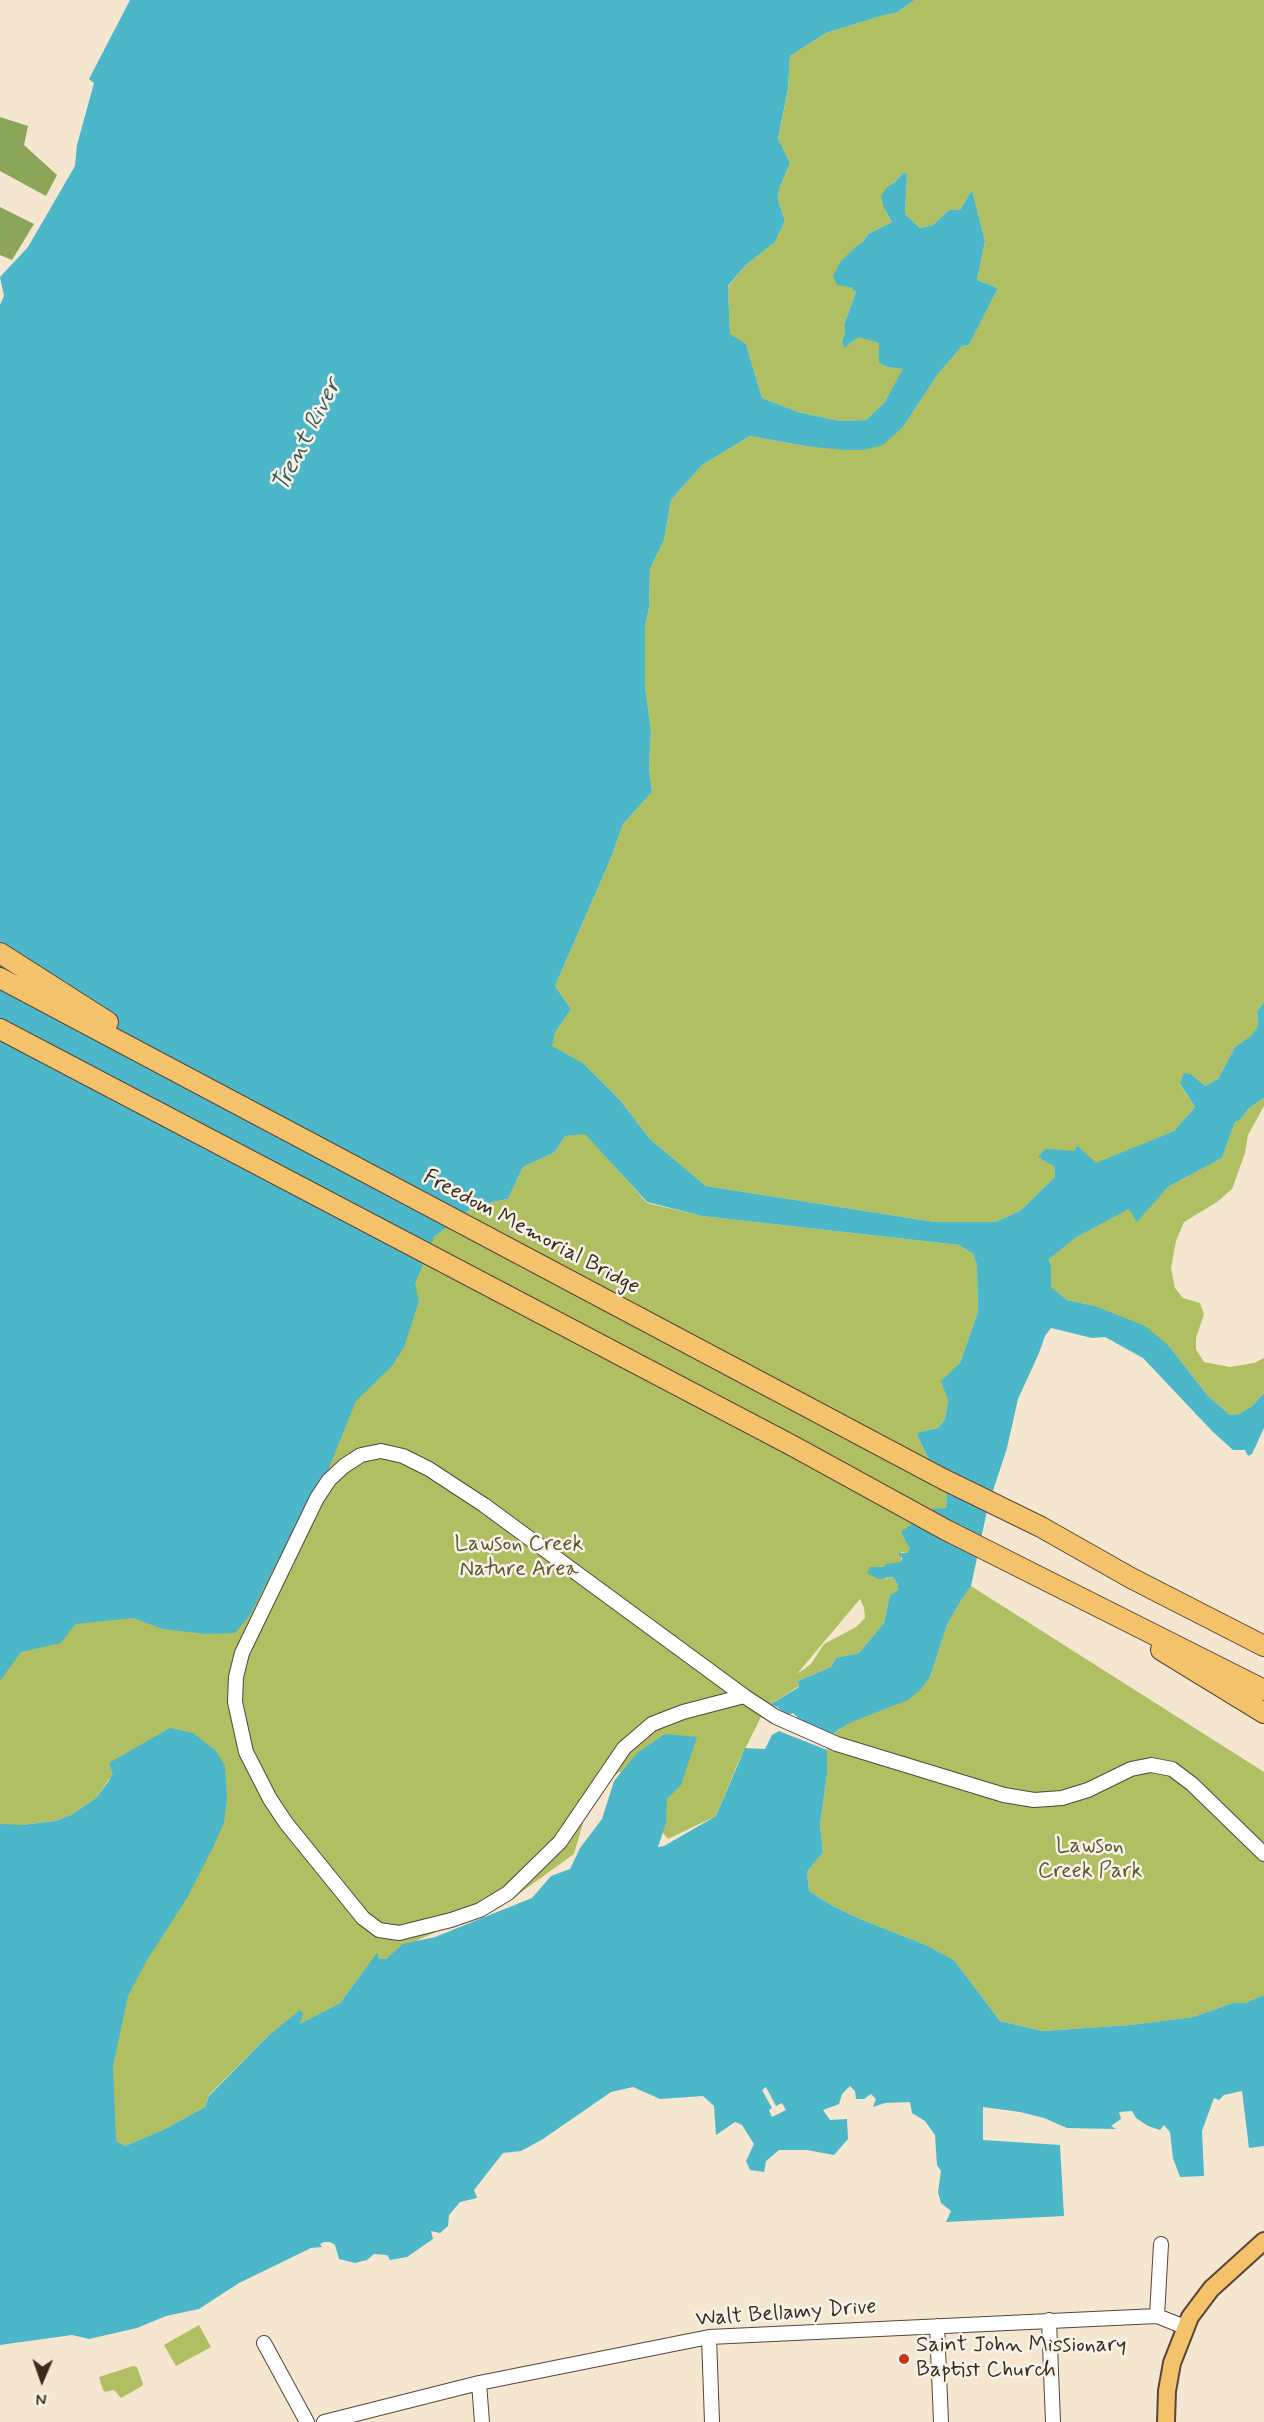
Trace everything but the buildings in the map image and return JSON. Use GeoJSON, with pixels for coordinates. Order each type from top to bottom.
{"type":"FeatureCollection","features":[{"type":"Feature","properties":{"kind":"highway"},"geometry":{"type":"LineString","coordinates":[[0,953],[221,1095]]}},
{"type":"Feature","properties":{"kind":"highway","name":"Freedom Memorial Bridge"},"geometry":{"type":"LineString","coordinates":[[0,978],[966,1491],[1041,1527],[1131,1578],[1264,1646]]}},
{"type":"Feature","properties":{"kind":"highway"},"geometry":{"type":"LineString","coordinates":[[0,1029],[793,1446],[946,1530],[1264,1690]]}},
{"type":"Feature","properties":{"kind":"highway"},"geometry":{"type":"LineString","coordinates":[[1046,1580],[1264,1713]]}},
{"type":"Feature","properties":{"kind":"main road"},"geometry":{"type":"LineString","coordinates":[[1166,2422],[1169,2374],[1185,2327],[1210,2289],[1264,2241]]}},
{"type":"Feature","properties":{"kind":"street"},"geometry":{"type":"LineString","coordinates":[[744,1696],[683,1712],[652,1724],[624,1748],[560,1842],[508,1893],[470,1913],[399,1933],[379,1930],[363,1918],[324,1872],[270,1799],[246,1752],[235,1702],[236,1677],[242,1653],[307,1517],[323,1489],[344,1466],[361,1455],[381,1451],[403,1456],[456,1486],[533,1539],[744,1696],[776,1717],[837,1744],[938,1776],[1024,1799],[1062,1798],[1088,1790],[1131,1770],[1151,1765],[1172,1769],[1192,1784],[1264,1854]]}},
{"type":"Feature","properties":{"kind":"street"},"geometry":{"type":"LineString","coordinates":[[1157,2316],[1161,2244]]}},
{"type":"Feature","properties":{"kind":"street","name":"Walt Bellamy Drive"},"geometry":{"type":"LineString","coordinates":[[324,2422],[479,2383],[709,2337],[1157,2316],[1185,2327]]}},
{"type":"Feature","properties":{"kind":"street"},"geometry":{"type":"LineString","coordinates":[[1050,2320],[1053,2422]]}},
{"type":"Feature","properties":{"kind":"street"},"geometry":{"type":"LineString","coordinates":[[937,2326],[941,2422]]}},
{"type":"Feature","properties":{"kind":"street"},"geometry":{"type":"LineString","coordinates":[[709,2337],[712,2422]]}},
{"type":"Feature","properties":{"kind":"street"},"geometry":{"type":"LineString","coordinates":[[264,2343],[307,2422]]}},
{"type":"Feature","properties":{"kind":"street"},"geometry":{"type":"LineString","coordinates":[[479,2383],[482,2422]]}},
{"type":"Feature","properties":{"kind":"green space"},"geometry":{"type":"Polygon","coordinates":[[[915,0],[1264,0],[1264,1002],[1257,1012],[1258,1026],[1252,1036],[1235,1047],[1218,1079],[1205,1086],[1191,1074],[1180,1085],[1195,1107],[1174,1131],[1096,1164],[1077,1145],[1074,1151],[1067,1151],[1054,1166],[1055,1177],[1020,1211],[995,1222],[935,1222],[706,1186],[650,1139],[620,1100],[583,1063],[551,1046],[555,1033],[571,1009],[555,986],[611,858],[623,824],[652,792],[649,767],[651,731],[645,686],[645,626],[649,608],[650,569],[664,540],[671,500],[702,465],[750,436],[805,446],[864,450],[903,427],[938,374],[962,346],[969,345],[998,288],[977,280],[985,241],[972,190],[960,210],[949,210],[933,225],[920,228],[905,214],[907,175],[904,172],[887,187],[884,208],[892,222],[868,234],[858,245],[850,287],[856,292],[844,325],[845,333],[842,341],[850,344],[859,336],[879,343],[879,363],[887,367],[904,369],[884,403],[866,420],[840,421],[798,412],[762,398],[746,344],[730,335],[728,287],[746,265],[775,242],[785,221],[778,200],[779,189],[790,163],[778,140],[788,90],[790,56],[826,33],[896,13],[915,0]]]}},
{"type":"Feature","properties":{"kind":"green space"},"geometry":{"type":"Polygon","coordinates":[[[0,117],[28,126],[24,145],[57,175],[46,196],[0,171],[0,117]]]}},
{"type":"Feature","properties":{"kind":"green space"},"geometry":{"type":"Polygon","coordinates":[[[0,207],[34,224],[12,260],[0,255],[0,207]]]}},
{"type":"Feature","properties":{"kind":"green space"},"geometry":{"type":"Polygon","coordinates":[[[1264,1098],[1264,1106],[1248,1135],[1245,1153],[1232,1189],[1217,1202],[1184,1222],[1176,1241],[1171,1268],[1175,1288],[1183,1298],[1200,1303],[1204,1314],[1196,1338],[1196,1349],[1204,1362],[1230,1367],[1254,1363],[1264,1358],[1264,1393],[1252,1406],[1239,1414],[1230,1415],[1208,1396],[1169,1346],[1095,1306],[1067,1300],[1050,1287],[1049,1258],[1075,1238],[1130,1208],[1137,1221],[1168,1187],[1222,1158],[1235,1122],[1240,1120],[1249,1108],[1264,1098]]]}},
{"type":"Feature","properties":{"kind":"green space","name":"Lawson Creek Nature Area"},"geometry":{"type":"Polygon","coordinates":[[[585,1133],[647,1203],[702,1216],[959,1245],[973,1254],[977,1265],[978,1312],[960,1363],[942,1381],[948,1400],[945,1419],[938,1428],[919,1432],[917,1435],[947,1496],[946,1509],[906,1539],[910,1549],[907,1553],[901,1552],[901,1562],[885,1579],[893,1577],[898,1590],[890,1595],[884,1623],[859,1653],[836,1658],[831,1667],[798,1681],[799,1686],[771,1704],[763,1713],[738,1763],[716,1816],[668,1839],[653,1821],[644,1776],[619,1772],[591,1795],[574,1854],[509,1901],[422,1938],[363,1972],[340,2003],[299,2025],[300,2011],[267,2037],[209,2095],[205,2107],[165,2129],[125,2146],[91,2131],[110,1778],[96,1798],[71,1815],[55,1821],[0,1825],[0,1642],[88,1601],[139,1620],[182,1619],[434,1237],[476,1205],[508,1199],[523,1167],[555,1152],[565,1136],[585,1133]],[[860,1599],[797,1674],[811,1664],[824,1644],[856,1627],[865,1618],[860,1599]]]}},
{"type":"Feature","properties":{"kind":"green space","name":"Lawson Creek Park"},"geometry":{"type":"Polygon","coordinates":[[[971,1586],[1264,1772],[1264,1995],[1245,2003],[1233,2003],[1193,2017],[1131,2025],[1042,2031],[1000,2021],[954,1960],[926,1945],[860,1919],[809,1891],[807,1872],[823,1852],[820,1825],[827,1774],[827,1750],[836,1731],[930,1677],[947,1625],[971,1586]]]}},
{"type":"Feature","properties":{"kind":"green space"},"geometry":{"type":"Polygon","coordinates":[[[199,2325],[211,2347],[176,2366],[164,2345],[199,2325]]]}},
{"type":"Feature","properties":{"kind":"green space"},"geometry":{"type":"Polygon","coordinates":[[[133,2366],[137,2367],[142,2386],[121,2398],[114,2390],[105,2392],[103,2390],[99,2377],[133,2366]]]}},
{"type":"Feature","properties":{"kind":"water","name":"Trent River"},"geometry":{"type":"Polygon","coordinates":[[[130,0],[915,0],[896,13],[826,33],[790,56],[788,89],[778,139],[790,163],[779,189],[778,200],[785,221],[775,242],[746,265],[728,286],[730,334],[746,344],[762,398],[798,412],[840,421],[866,420],[884,403],[903,369],[887,367],[879,363],[879,343],[859,337],[844,348],[842,341],[845,333],[844,325],[856,292],[850,287],[837,285],[833,276],[841,261],[863,242],[868,234],[892,222],[884,208],[881,196],[887,187],[904,172],[907,175],[905,214],[920,228],[933,225],[949,210],[960,210],[972,190],[985,241],[977,280],[998,288],[969,345],[962,346],[938,374],[903,427],[883,445],[864,450],[844,450],[750,436],[702,465],[671,500],[664,540],[650,569],[649,608],[645,626],[645,686],[651,731],[649,767],[652,792],[623,824],[611,858],[555,986],[571,1009],[555,1033],[552,1046],[583,1063],[620,1100],[650,1139],[706,1186],[935,1222],[995,1222],[1020,1211],[1055,1177],[1054,1166],[1038,1157],[1045,1149],[1074,1151],[1077,1145],[1096,1163],[1174,1131],[1195,1107],[1180,1084],[1184,1073],[1191,1074],[1205,1086],[1218,1079],[1235,1047],[1251,1036],[1258,1026],[1257,1012],[1264,1002],[1264,1098],[1249,1108],[1240,1120],[1235,1122],[1222,1158],[1168,1187],[1137,1222],[1129,1209],[1075,1238],[1049,1259],[1051,1287],[1067,1300],[1095,1306],[1145,1326],[1169,1346],[1208,1396],[1230,1415],[1239,1414],[1252,1406],[1264,1393],[1264,1428],[1252,1454],[1248,1456],[1245,1450],[1233,1450],[1143,1358],[1105,1337],[1092,1338],[1051,1328],[1045,1336],[1018,1399],[1007,1448],[988,1506],[971,1586],[947,1625],[930,1677],[908,1700],[854,1721],[836,1731],[831,1738],[801,1721],[793,1713],[784,1717],[779,1708],[771,1704],[799,1687],[798,1681],[831,1667],[836,1658],[859,1653],[884,1623],[890,1595],[898,1590],[893,1577],[878,1579],[867,1573],[870,1567],[884,1567],[886,1564],[901,1562],[902,1558],[898,1553],[907,1553],[910,1549],[901,1532],[932,1509],[946,1508],[947,1496],[917,1435],[919,1432],[938,1428],[945,1419],[948,1400],[941,1381],[960,1363],[978,1312],[977,1265],[973,1254],[959,1245],[702,1216],[647,1202],[585,1134],[565,1136],[555,1152],[523,1167],[508,1199],[476,1205],[434,1237],[415,1284],[419,1301],[404,1347],[392,1366],[356,1401],[318,1495],[285,1546],[250,1615],[235,1633],[206,1634],[163,1629],[133,1618],[75,1624],[61,1643],[21,1652],[0,1681],[0,305],[4,296],[0,277],[28,247],[75,166],[77,145],[94,83],[89,79],[130,0]]]}},
{"type":"Feature","properties":{"kind":"water"},"geometry":{"type":"Polygon","coordinates":[[[170,1728],[193,1733],[216,1751],[225,1766],[227,1799],[224,1823],[214,1845],[187,1898],[147,1960],[128,1996],[113,2066],[116,2141],[125,2146],[165,2129],[205,2107],[209,2096],[267,2037],[300,2010],[303,2014],[300,2024],[340,2003],[377,1953],[379,1959],[386,1959],[403,1944],[435,1937],[532,1898],[551,1876],[570,1869],[580,1848],[602,1819],[614,1781],[637,1753],[665,1734],[697,1737],[681,1785],[667,1799],[666,1823],[658,1847],[664,1846],[716,1816],[745,1748],[765,1749],[772,1735],[779,1731],[827,1750],[827,1774],[820,1825],[823,1852],[807,1872],[809,1891],[860,1919],[926,1945],[954,1960],[1000,2021],[1042,2031],[1131,2025],[1193,2017],[1233,2003],[1245,2003],[1264,1995],[1264,2146],[1249,2148],[1242,2091],[1224,2095],[1219,2100],[1214,2098],[1202,2131],[1204,2176],[1180,2177],[1173,2158],[1170,2132],[1164,2125],[1160,2130],[1148,2126],[1136,2118],[1132,2111],[1119,2112],[1121,2119],[1111,2126],[1116,2129],[1067,2128],[1044,2118],[1020,2112],[983,2107],[983,2140],[1060,2145],[1064,2216],[946,2222],[951,2211],[941,2203],[938,2192],[941,2171],[937,2165],[935,2135],[925,2121],[912,2113],[910,2102],[885,2103],[873,2107],[876,2099],[871,2094],[864,2099],[856,2099],[855,2091],[850,2086],[842,2094],[839,2104],[823,2110],[830,2120],[847,2119],[848,2139],[834,2155],[807,2150],[779,2150],[766,2161],[764,2172],[750,2170],[746,2161],[754,2144],[742,2125],[735,2122],[716,2135],[714,2106],[703,2096],[660,2099],[633,2087],[611,2092],[543,2139],[521,2151],[503,2153],[474,2190],[477,2198],[460,2202],[449,2215],[448,2226],[440,2233],[431,2231],[433,2239],[407,2257],[390,2260],[387,2255],[374,2254],[367,2260],[355,2263],[339,2259],[335,2245],[324,2242],[320,2244],[322,2247],[311,2248],[239,2283],[199,2309],[166,2316],[137,2328],[89,2339],[72,2335],[0,2345],[0,1824],[22,1825],[55,1821],[71,1815],[96,1798],[108,1782],[113,1774],[109,1763],[170,1728]]]}},
{"type":"Feature","properties":{"kind":"pier"},"geometry":{"type":"Polygon","coordinates":[[[766,2087],[776,2106],[782,2103],[786,2110],[772,2117],[769,2110],[772,2108],[762,2090],[766,2087]]]}},
{"type":"Feature","properties":{"kind":"place","name":"Saint John Missionary Baptist Church"},"geometry":{"type":"Point","coordinates":[904,2359]}}]}
